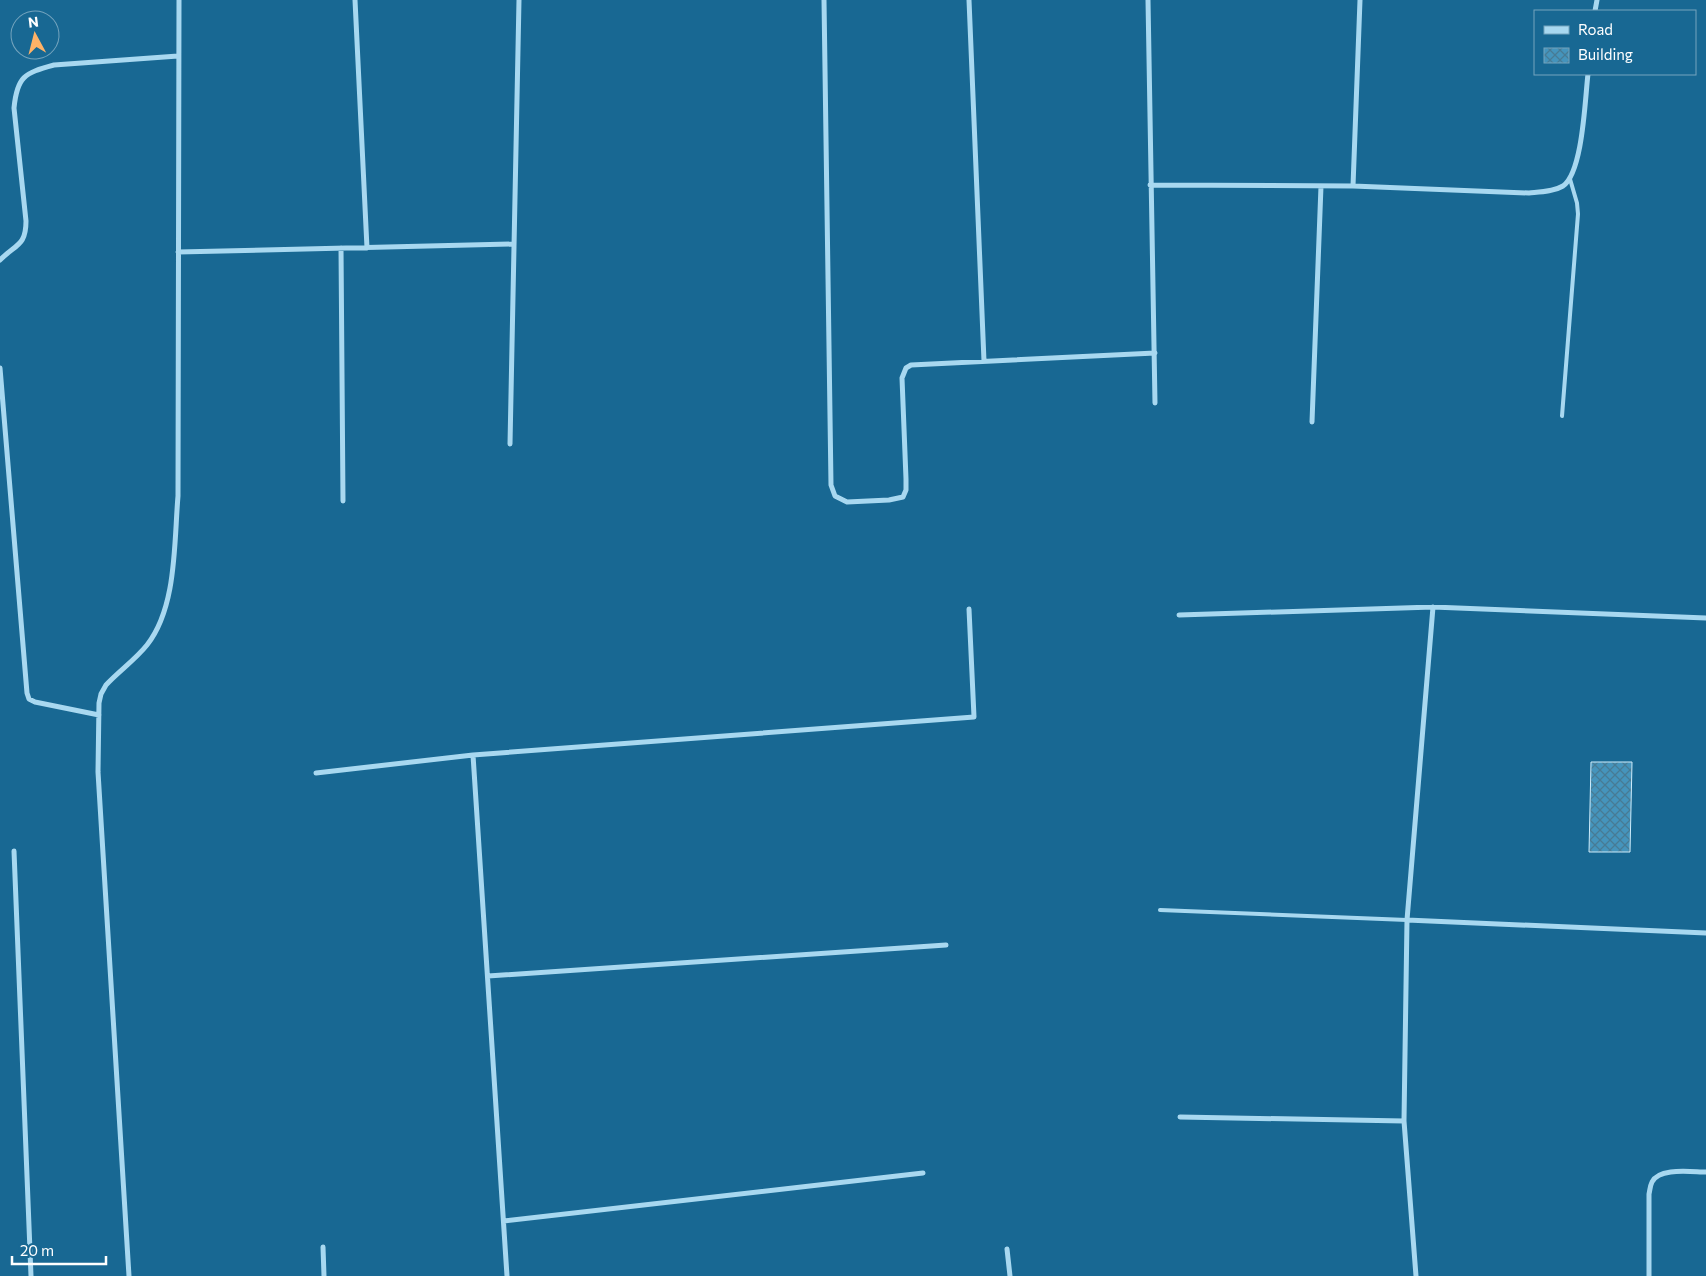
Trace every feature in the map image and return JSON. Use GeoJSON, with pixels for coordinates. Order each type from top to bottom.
{"type":"FeatureCollection","features":[{"type":"Feature","properties":{"kind":"street"},"geometry":{"type":"LineString","coordinates":[[129,1276],[98,772],[99,703],[106,685],[148,644],[165,610],[168,592],[178,496],[179,0]]}},
{"type":"Feature","properties":{"kind":"street"},"geometry":{"type":"LineString","coordinates":[[355,0],[367,248]]}},
{"type":"Feature","properties":{"kind":"street"},"geometry":{"type":"LineString","coordinates":[[510,444],[519,0]]}},
{"type":"Feature","properties":{"kind":"street"},"geometry":{"type":"LineString","coordinates":[[824,0],[831,485],[835,496],[847,502],[889,500],[903,497],[906,490],[906,479],[902,378],[906,368],[917,364],[1155,353]]}},
{"type":"Feature","properties":{"kind":"street"},"geometry":{"type":"LineString","coordinates":[[970,0],[984,361]]}},
{"type":"Feature","properties":{"kind":"street"},"geometry":{"type":"LineString","coordinates":[[1148,0],[1155,403]]}},
{"type":"Feature","properties":{"kind":"street"},"geometry":{"type":"LineString","coordinates":[[1353,186],[1360,0]]}},
{"type":"Feature","properties":{"kind":"street"},"geometry":{"type":"LineString","coordinates":[[0,260],[23,240],[26,234],[14,108],[16,91],[22,78],[36,70],[54,65],[178,56]]}},
{"type":"Feature","properties":{"kind":"street"},"geometry":{"type":"LineString","coordinates":[[1150,185],[1353,186],[1529,193],[1549,191],[1562,186],[1570,179],[1576,164],[1588,75]]}},
{"type":"Feature","properties":{"kind":"street"},"geometry":{"type":"LineString","coordinates":[[1312,422],[1321,186]]}},
{"type":"Feature","properties":{"kind":"street"},"geometry":{"type":"LineString","coordinates":[[178,252],[514,244]]}},
{"type":"Feature","properties":{"kind":"street"},"geometry":{"type":"LineString","coordinates":[[340,248],[343,501]]}},
{"type":"Feature","properties":{"kind":"street"},"geometry":{"type":"LineString","coordinates":[[0,368],[27,693],[30,699],[44,705],[99,715]]}},
{"type":"Feature","properties":{"kind":"street"},"geometry":{"type":"LineString","coordinates":[[1416,1276],[1404,1121],[1407,920],[1433,607]]}},
{"type":"Feature","properties":{"kind":"street"},"geometry":{"type":"LineString","coordinates":[[1179,616],[1433,607],[1706,618]]}},
{"type":"Feature","properties":{"kind":"street"},"geometry":{"type":"LineString","coordinates":[[316,773],[473,755],[974,717],[969,609]]}},
{"type":"Feature","properties":{"kind":"street"},"geometry":{"type":"LineString","coordinates":[[473,755],[507,1276]]}},
{"type":"Feature","properties":{"kind":"street"},"geometry":{"type":"LineString","coordinates":[[14,851],[31,1276]]}},
{"type":"Feature","properties":{"kind":"street"},"geometry":{"type":"LineString","coordinates":[[1407,920],[1706,933]]}},
{"type":"Feature","properties":{"kind":"street"},"geometry":{"type":"LineString","coordinates":[[488,976],[946,945]]}},
{"type":"Feature","properties":{"kind":"street"},"geometry":{"type":"LineString","coordinates":[[1180,1117],[1404,1121]]}},
{"type":"Feature","properties":{"kind":"street"},"geometry":{"type":"LineString","coordinates":[[1648,1276],[1651,1184],[1655,1177],[1670,1172],[1706,1172]]}},
{"type":"Feature","properties":{"kind":"street"},"geometry":{"type":"LineString","coordinates":[[504,1221],[923,1173]]}},
{"type":"Feature","properties":{"kind":"street"},"geometry":{"type":"LineString","coordinates":[[323,1247],[324,1276]]}},
{"type":"Feature","properties":{"kind":"street"},"geometry":{"type":"LineString","coordinates":[[1007,1249],[1010,1276]]}},
{"type":"Feature","properties":{"kind":"lane"},"geometry":{"type":"LineString","coordinates":[[1562,416],[1578,214],[1578,203],[1570,179]]}},
{"type":"Feature","properties":{"kind":"lane"},"geometry":{"type":"LineString","coordinates":[[1160,910],[1407,920]]}},
{"type":"Feature","properties":{"kind":"building"},"geometry":{"type":"Polygon","coordinates":[[[1591,762],[1632,762],[1630,852],[1589,852],[1591,762]]]}}]}
